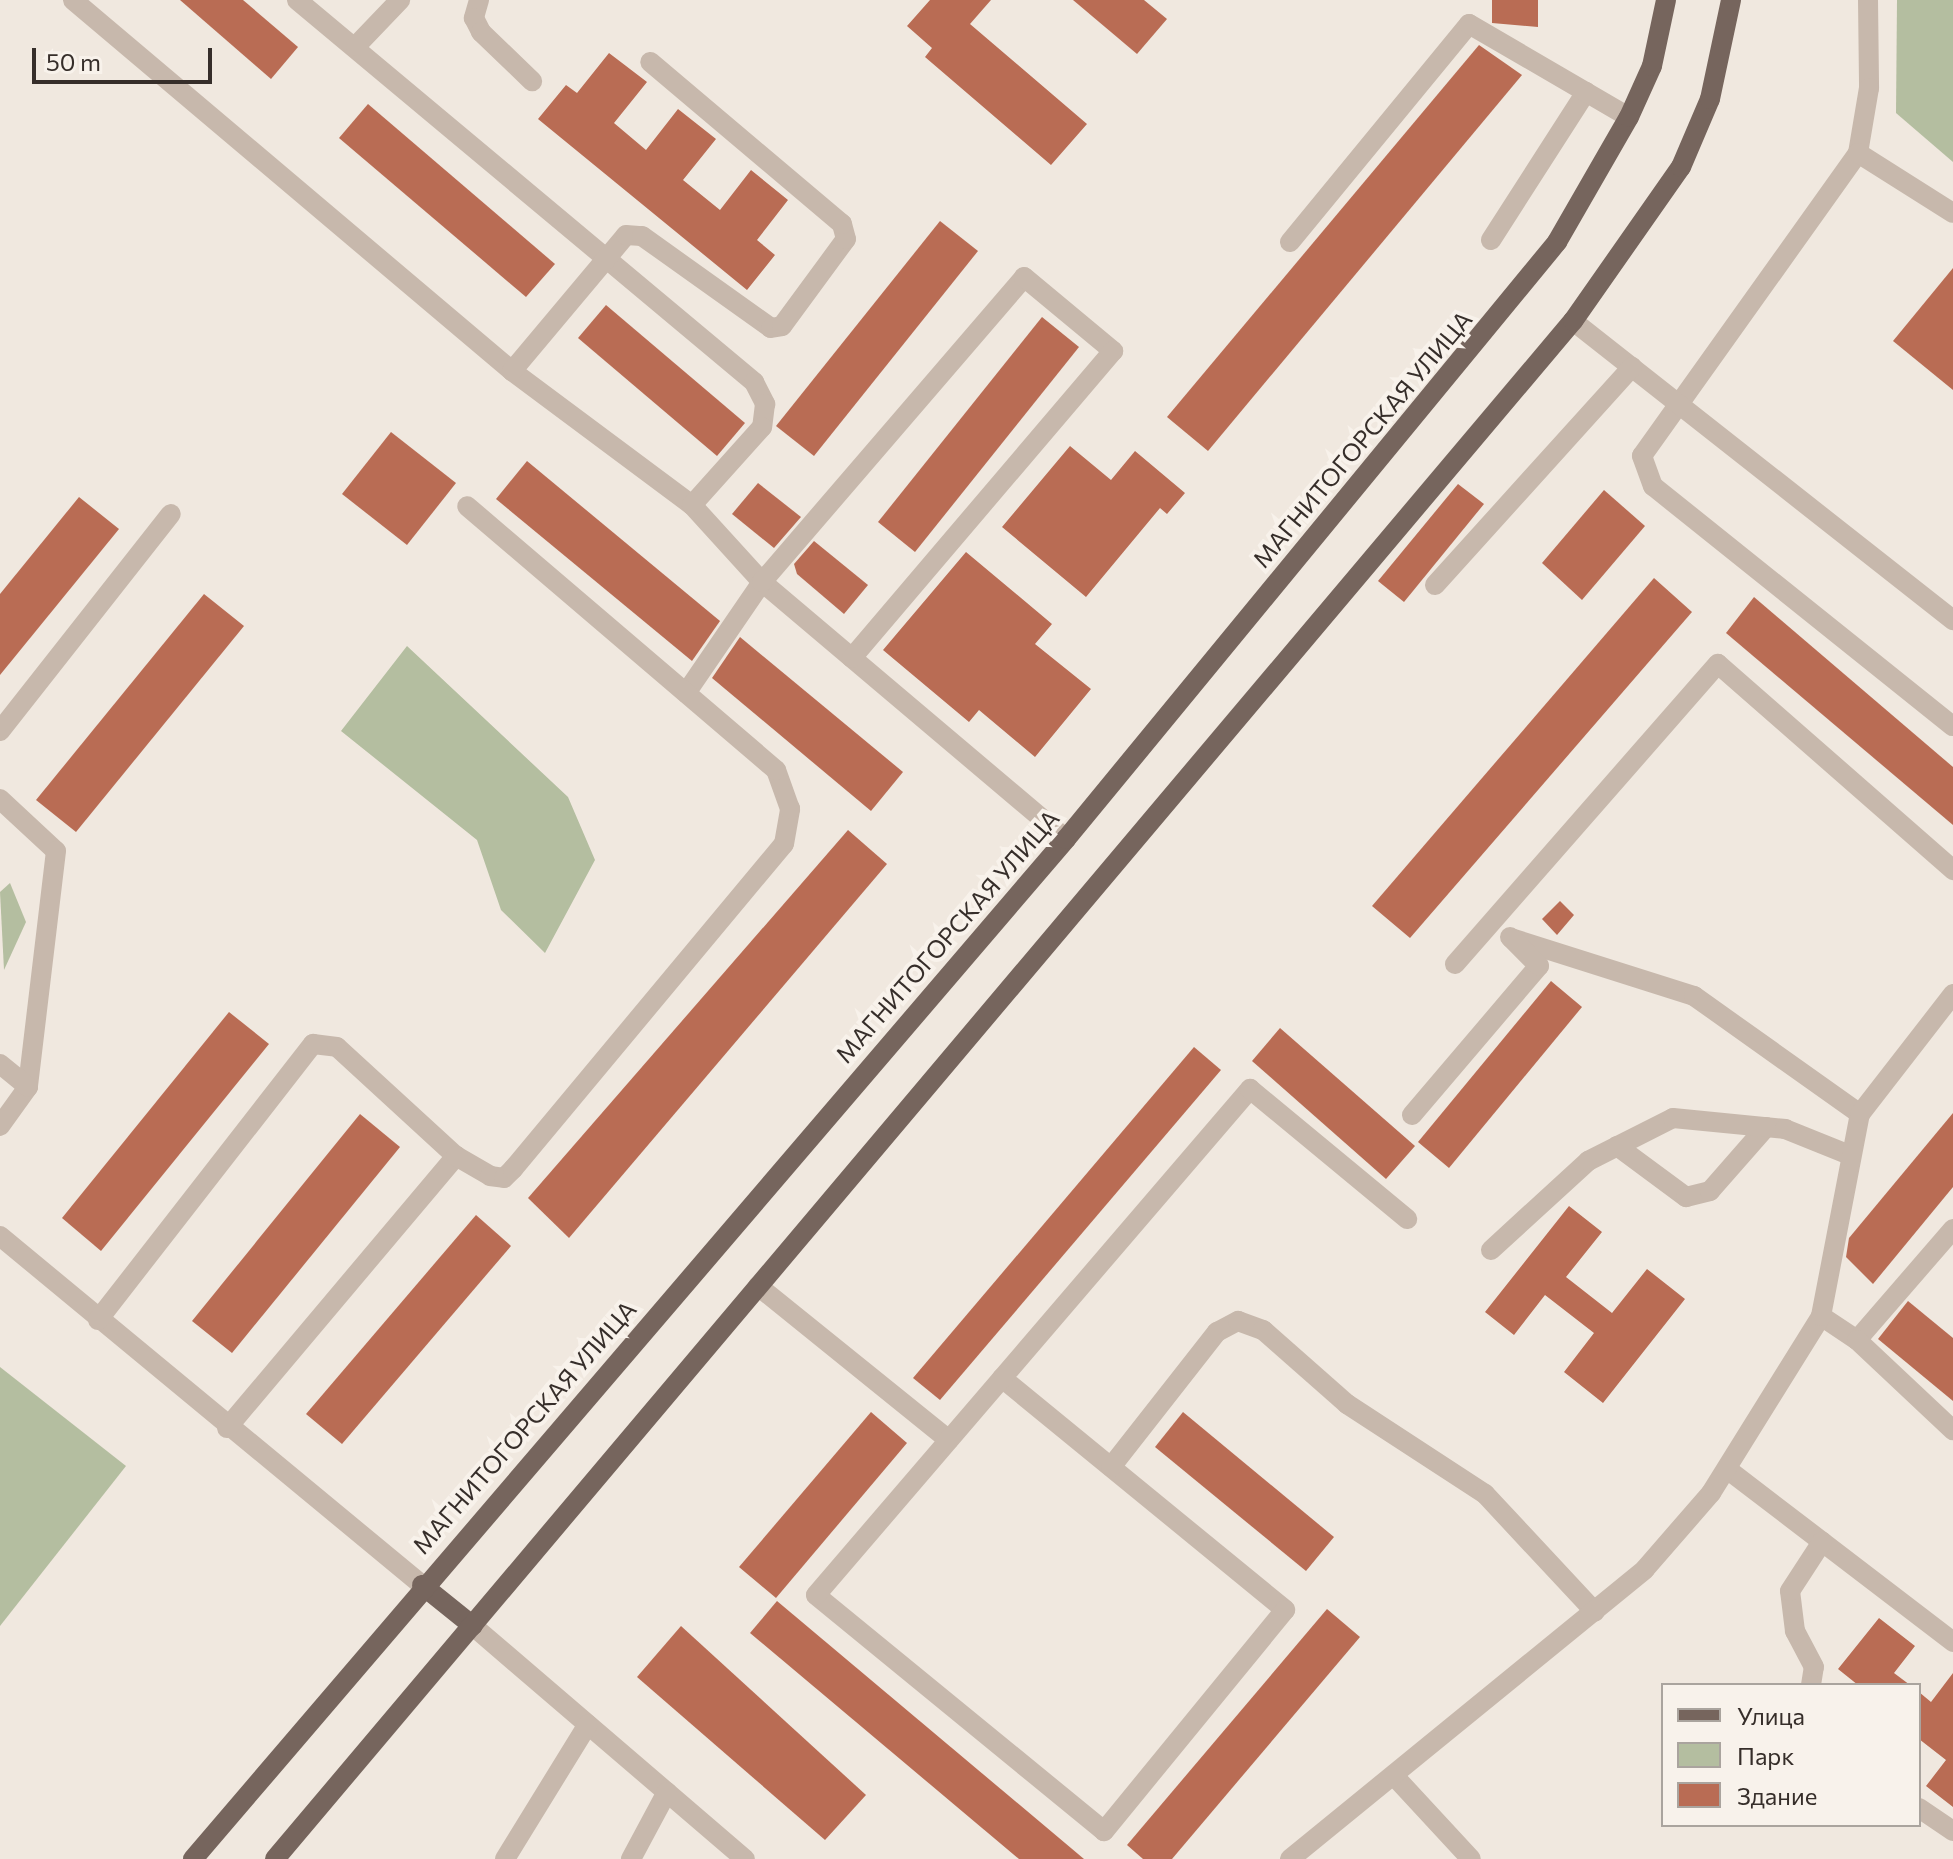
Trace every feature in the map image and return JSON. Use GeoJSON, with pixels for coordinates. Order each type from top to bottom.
{"type":"FeatureCollection","features":[{"type":"Feature","properties":{"kind":"main road","name":"МАГНИТОГОРСКАЯ УЛИЦА"},"geometry":{"type":"LineString","coordinates":[[193,1859],[422,1585],[1066,839],[1557,242],[1629,117],[1652,66],[1666,0]]}},
{"type":"Feature","properties":{"kind":"main road"},"geometry":{"type":"LineString","coordinates":[[275,1859],[1573,321],[1681,167],[1710,99],[1731,0]]}},
{"type":"Feature","properties":{"kind":"main road"},"geometry":{"type":"LineString","coordinates":[[422,1585],[473,1626]]}},
{"type":"Feature","properties":{"kind":"street"},"geometry":{"type":"LineString","coordinates":[[73,0],[512,371],[692,505],[762,582],[1066,839]]}},
{"type":"Feature","properties":{"kind":"street"},"geometry":{"type":"LineString","coordinates":[[297,0],[607,255],[754,382],[765,404],[762,427],[692,505]]}},
{"type":"Feature","properties":{"kind":"street"},"geometry":{"type":"LineString","coordinates":[[356,46],[400,0]]}},
{"type":"Feature","properties":{"kind":"street"},"geometry":{"type":"LineString","coordinates":[[479,0],[474,18],[481,32],[532,81]]}},
{"type":"Feature","properties":{"kind":"street"},"geometry":{"type":"LineString","coordinates":[[1868,0],[1869,88],[1858,153],[1642,456],[1653,486],[1953,726]]}},
{"type":"Feature","properties":{"kind":"street"},"geometry":{"type":"LineString","coordinates":[[1290,242],[1469,24],[1629,117]]}},
{"type":"Feature","properties":{"kind":"street"},"geometry":{"type":"LineString","coordinates":[[512,371],[626,235],[642,236],[771,328],[782,326],[846,239],[842,224],[650,62]]}},
{"type":"Feature","properties":{"kind":"street"},"geometry":{"type":"LineString","coordinates":[[1491,240],[1586,92]]}},
{"type":"Feature","properties":{"kind":"street"},"geometry":{"type":"LineString","coordinates":[[1858,153],[1953,213]]}},
{"type":"Feature","properties":{"kind":"street"},"geometry":{"type":"LineString","coordinates":[[686,693],[762,582],[1024,277],[1113,351],[852,658]]}},
{"type":"Feature","properties":{"kind":"street"},"geometry":{"type":"LineString","coordinates":[[1573,321],[1953,620]]}},
{"type":"Feature","properties":{"kind":"street"},"geometry":{"type":"LineString","coordinates":[[1435,585],[1632,367]]}},
{"type":"Feature","properties":{"kind":"street"},"geometry":{"type":"LineString","coordinates":[[98,1320],[313,1044],[337,1047],[456,1156],[504,1178],[784,844],[790,809],[776,770],[467,506]]}},
{"type":"Feature","properties":{"kind":"street"},"geometry":{"type":"LineString","coordinates":[[0,731],[171,514]]}},
{"type":"Feature","properties":{"kind":"street"},"geometry":{"type":"LineString","coordinates":[[1455,964],[1718,664],[1953,870]]}},
{"type":"Feature","properties":{"kind":"street"},"geometry":{"type":"LineString","coordinates":[[0,799],[56,851],[28,1087],[0,1126]]}},
{"type":"Feature","properties":{"kind":"street"},"geometry":{"type":"LineString","coordinates":[[1412,1115],[1539,966],[1494,919]]}},
{"type":"Feature","properties":{"kind":"street"},"geometry":{"type":"LineString","coordinates":[[1511,938],[1694,996],[1860,1114]]}},
{"type":"Feature","properties":{"kind":"street"},"geometry":{"type":"LineString","coordinates":[[1290,1859],[1396,1778],[1645,1569],[1727,1469],[1821,1316],[1847,1154],[1860,1114],[1953,994]]}},
{"type":"Feature","properties":{"kind":"street"},"geometry":{"type":"LineString","coordinates":[[0,1064],[28,1087]]}},
{"type":"Feature","properties":{"kind":"street"},"geometry":{"type":"LineString","coordinates":[[1002,1378],[1285,1610],[1104,1831],[816,1595],[1002,1378],[1250,1089],[1407,1219]]}},
{"type":"Feature","properties":{"kind":"street"},"geometry":{"type":"LineString","coordinates":[[1491,1250],[1588,1161],[1673,1118],[1766,1127],[1847,1154]]}},
{"type":"Feature","properties":{"kind":"street"},"geometry":{"type":"LineString","coordinates":[[1617,1146],[1686,1197],[1710,1191],[1766,1127]]}},
{"type":"Feature","properties":{"kind":"street"},"geometry":{"type":"LineString","coordinates":[[227,1428],[456,1156]]}},
{"type":"Feature","properties":{"kind":"street"},"geometry":{"type":"LineString","coordinates":[[1857,1340],[1953,1229]]}},
{"type":"Feature","properties":{"kind":"street"},"geometry":{"type":"LineString","coordinates":[[0,1236],[227,1428],[422,1585]]}},
{"type":"Feature","properties":{"kind":"street"},"geometry":{"type":"LineString","coordinates":[[758,1286],[949,1440]]}},
{"type":"Feature","properties":{"kind":"street"},"geometry":{"type":"LineString","coordinates":[[1821,1316],[1857,1340],[1953,1430]]}},
{"type":"Feature","properties":{"kind":"street"},"geometry":{"type":"LineString","coordinates":[[1111,1467],[1217,1332],[1238,1321],[1263,1330],[1347,1404],[1485,1494],[1595,1612]]}},
{"type":"Feature","properties":{"kind":"street"},"geometry":{"type":"LineString","coordinates":[[1727,1469],[1953,1642]]}},
{"type":"Feature","properties":{"kind":"street"},"geometry":{"type":"LineString","coordinates":[[1811,1683],[1814,1667],[1795,1631],[1790,1591],[1822,1542]]}},
{"type":"Feature","properties":{"kind":"street"},"geometry":{"type":"LineString","coordinates":[[473,1626],[745,1859]]}},
{"type":"Feature","properties":{"kind":"street"},"geometry":{"type":"LineString","coordinates":[[505,1859],[588,1724]]}},
{"type":"Feature","properties":{"kind":"street"},"geometry":{"type":"LineString","coordinates":[[1396,1778],[1471,1859]]}},
{"type":"Feature","properties":{"kind":"street"},"geometry":{"type":"LineString","coordinates":[[631,1859],[667,1792]]}},
{"type":"Feature","properties":{"kind":"street"},"geometry":{"type":"LineString","coordinates":[[1921,1809],[1953,1831]]}},
{"type":"Feature","properties":{"kind":"green space"},"geometry":{"type":"Polygon","coordinates":[[[1897,0],[1953,0],[1953,162],[1896,113],[1897,0]]]}},
{"type":"Feature","properties":{"kind":"green space"},"geometry":{"type":"Polygon","coordinates":[[[407,646],[568,797],[595,860],[545,953],[501,910],[477,840],[341,731],[407,646]]]}},
{"type":"Feature","properties":{"kind":"green space"},"geometry":{"type":"Polygon","coordinates":[[[10,883],[26,922],[4,970],[0,892],[10,883]]]}},
{"type":"Feature","properties":{"kind":"green space"},"geometry":{"type":"Polygon","coordinates":[[[0,1367],[126,1466],[0,1626],[0,1367]]]}},
{"type":"Feature","properties":{"kind":"building"},"geometry":{"type":"Polygon","coordinates":[[[180,0],[243,0],[298,47],[271,79],[180,0]]]}},
{"type":"Feature","properties":{"kind":"building"},"geometry":{"type":"Polygon","coordinates":[[[930,0],[991,0],[970,24],[1087,124],[1051,165],[925,57],[932,48],[907,26],[930,0]]]}},
{"type":"Feature","properties":{"kind":"building"},"geometry":{"type":"Polygon","coordinates":[[[1073,0],[1144,0],[1167,19],[1137,54],[1073,0]]]}},
{"type":"Feature","properties":{"kind":"building"},"geometry":{"type":"Polygon","coordinates":[[[1492,0],[1538,0],[1538,27],[1492,23],[1492,0]]]}},
{"type":"Feature","properties":{"kind":"building"},"geometry":{"type":"Polygon","coordinates":[[[1479,45],[1522,75],[1208,451],[1167,417],[1479,45]]]}},
{"type":"Feature","properties":{"kind":"building"},"geometry":{"type":"Polygon","coordinates":[[[609,53],[647,82],[614,123],[646,150],[678,109],[716,139],[683,180],[720,210],[751,170],[788,200],[757,240],[775,255],[747,290],[538,119],[566,85],[577,93],[609,53]]]}},
{"type":"Feature","properties":{"kind":"building"},"geometry":{"type":"Polygon","coordinates":[[[368,104],[555,264],[526,297],[339,138],[368,104]]]}},
{"type":"Feature","properties":{"kind":"building"},"geometry":{"type":"Polygon","coordinates":[[[940,221],[978,251],[814,456],[776,426],[940,221]]]}},
{"type":"Feature","properties":{"kind":"building"},"geometry":{"type":"Polygon","coordinates":[[[1953,268],[1953,390],[1893,341],[1953,268]]]}},
{"type":"Feature","properties":{"kind":"building"},"geometry":{"type":"Polygon","coordinates":[[[606,305],[745,423],[717,456],[578,338],[606,305]]]}},
{"type":"Feature","properties":{"kind":"building"},"geometry":{"type":"Polygon","coordinates":[[[1042,317],[1079,347],[915,552],[878,522],[1042,317]]]}},
{"type":"Feature","properties":{"kind":"building"},"geometry":{"type":"Polygon","coordinates":[[[391,432],[456,483],[407,545],[342,494],[391,432]]]}},
{"type":"Feature","properties":{"kind":"building"},"geometry":{"type":"Polygon","coordinates":[[[1070,446],[1111,480],[1135,451],[1185,493],[1167,514],[1160,508],[1086,597],[1002,527],[1070,446]]]}},
{"type":"Feature","properties":{"kind":"building"},"geometry":{"type":"Polygon","coordinates":[[[527,461],[720,621],[692,661],[496,499],[527,461]]]}},
{"type":"Feature","properties":{"kind":"building"},"geometry":{"type":"Polygon","coordinates":[[[758,483],[801,517],[774,548],[732,514],[758,483]]]}},
{"type":"Feature","properties":{"kind":"building"},"geometry":{"type":"Polygon","coordinates":[[[1458,484],[1484,504],[1404,602],[1378,581],[1458,484]]]}},
{"type":"Feature","properties":{"kind":"building"},"geometry":{"type":"Polygon","coordinates":[[[1604,490],[1645,526],[1582,600],[1542,563],[1604,490]]]}},
{"type":"Feature","properties":{"kind":"building"},"geometry":{"type":"Polygon","coordinates":[[[79,497],[119,529],[0,675],[0,594],[79,497]]]}},
{"type":"Feature","properties":{"kind":"building"},"geometry":{"type":"Polygon","coordinates":[[[814,541],[868,585],[844,614],[797,574],[794,564],[814,541]]]}},
{"type":"Feature","properties":{"kind":"building"},"geometry":{"type":"Polygon","coordinates":[[[966,552],[1052,624],[1035,644],[1091,689],[1035,757],[979,710],[969,722],[883,650],[966,552]]]}},
{"type":"Feature","properties":{"kind":"building"},"geometry":{"type":"Polygon","coordinates":[[[1654,578],[1692,612],[1410,938],[1372,906],[1654,578]]]}},
{"type":"Feature","properties":{"kind":"building"},"geometry":{"type":"Polygon","coordinates":[[[204,594],[244,626],[76,832],[36,800],[204,594]]]}},
{"type":"Feature","properties":{"kind":"building"},"geometry":{"type":"Polygon","coordinates":[[[1754,597],[1953,767],[1953,825],[1726,633],[1754,597]]]}},
{"type":"Feature","properties":{"kind":"building"},"geometry":{"type":"Polygon","coordinates":[[[740,637],[903,772],[871,811],[712,678],[740,637]]]}},
{"type":"Feature","properties":{"kind":"building"},"geometry":{"type":"Polygon","coordinates":[[[848,830],[887,864],[569,1238],[528,1198],[848,830]]]}},
{"type":"Feature","properties":{"kind":"building"},"geometry":{"type":"Polygon","coordinates":[[[1560,901],[1574,915],[1557,935],[1542,919],[1560,901]]]}},
{"type":"Feature","properties":{"kind":"building"},"geometry":{"type":"Polygon","coordinates":[[[1551,981],[1582,1007],[1449,1168],[1418,1142],[1551,981]]]}},
{"type":"Feature","properties":{"kind":"building"},"geometry":{"type":"Polygon","coordinates":[[[229,1012],[269,1044],[101,1251],[62,1218],[229,1012]]]}},
{"type":"Feature","properties":{"kind":"building"},"geometry":{"type":"Polygon","coordinates":[[[1280,1028],[1415,1146],[1386,1179],[1252,1061],[1280,1028]]]}},
{"type":"Feature","properties":{"kind":"building"},"geometry":{"type":"Polygon","coordinates":[[[1194,1047],[1221,1070],[940,1400],[913,1378],[1194,1047]]]}},
{"type":"Feature","properties":{"kind":"building"},"geometry":{"type":"Polygon","coordinates":[[[1953,1113],[1953,1187],[1873,1284],[1846,1257],[1849,1238],[1953,1113]]]}},
{"type":"Feature","properties":{"kind":"building"},"geometry":{"type":"Polygon","coordinates":[[[360,1114],[400,1147],[232,1353],[192,1321],[360,1114]]]}},
{"type":"Feature","properties":{"kind":"building"},"geometry":{"type":"Polygon","coordinates":[[[1569,1206],[1602,1232],[1566,1277],[1612,1313],[1647,1269],[1685,1299],[1603,1403],[1564,1372],[1594,1333],[1545,1295],[1514,1335],[1485,1312],[1569,1206]]]}},
{"type":"Feature","properties":{"kind":"building"},"geometry":{"type":"Polygon","coordinates":[[[476,1215],[511,1246],[342,1444],[306,1414],[476,1215]]]}},
{"type":"Feature","properties":{"kind":"building"},"geometry":{"type":"Polygon","coordinates":[[[1908,1301],[1953,1338],[1953,1401],[1878,1339],[1908,1301]]]}},
{"type":"Feature","properties":{"kind":"building"},"geometry":{"type":"Polygon","coordinates":[[[871,1412],[907,1443],[776,1598],[739,1567],[871,1412]]]}},
{"type":"Feature","properties":{"kind":"building"},"geometry":{"type":"Polygon","coordinates":[[[1183,1412],[1334,1537],[1306,1571],[1155,1447],[1183,1412]]]}},
{"type":"Feature","properties":{"kind":"building"},"geometry":{"type":"Polygon","coordinates":[[[777,1601],[1084,1859],[1019,1859],[750,1633],[777,1601]]]}},
{"type":"Feature","properties":{"kind":"building"},"geometry":{"type":"Polygon","coordinates":[[[1327,1609],[1360,1637],[1172,1859],[1143,1859],[1127,1845],[1327,1609]]]}},
{"type":"Feature","properties":{"kind":"building"},"geometry":{"type":"Polygon","coordinates":[[[1879,1618],[1915,1646],[1894,1673],[1907,1683],[1856,1683],[1838,1669],[1879,1618]]]}},
{"type":"Feature","properties":{"kind":"building"},"geometry":{"type":"Polygon","coordinates":[[[681,1626],[866,1795],[825,1840],[637,1677],[681,1626]]]}},
{"type":"Feature","properties":{"kind":"building"},"geometry":{"type":"Polygon","coordinates":[[[1953,1673],[1953,1807],[1926,1786],[1946,1760],[1921,1741],[1921,1694],[1931,1702],[1953,1673]]]}}]}
